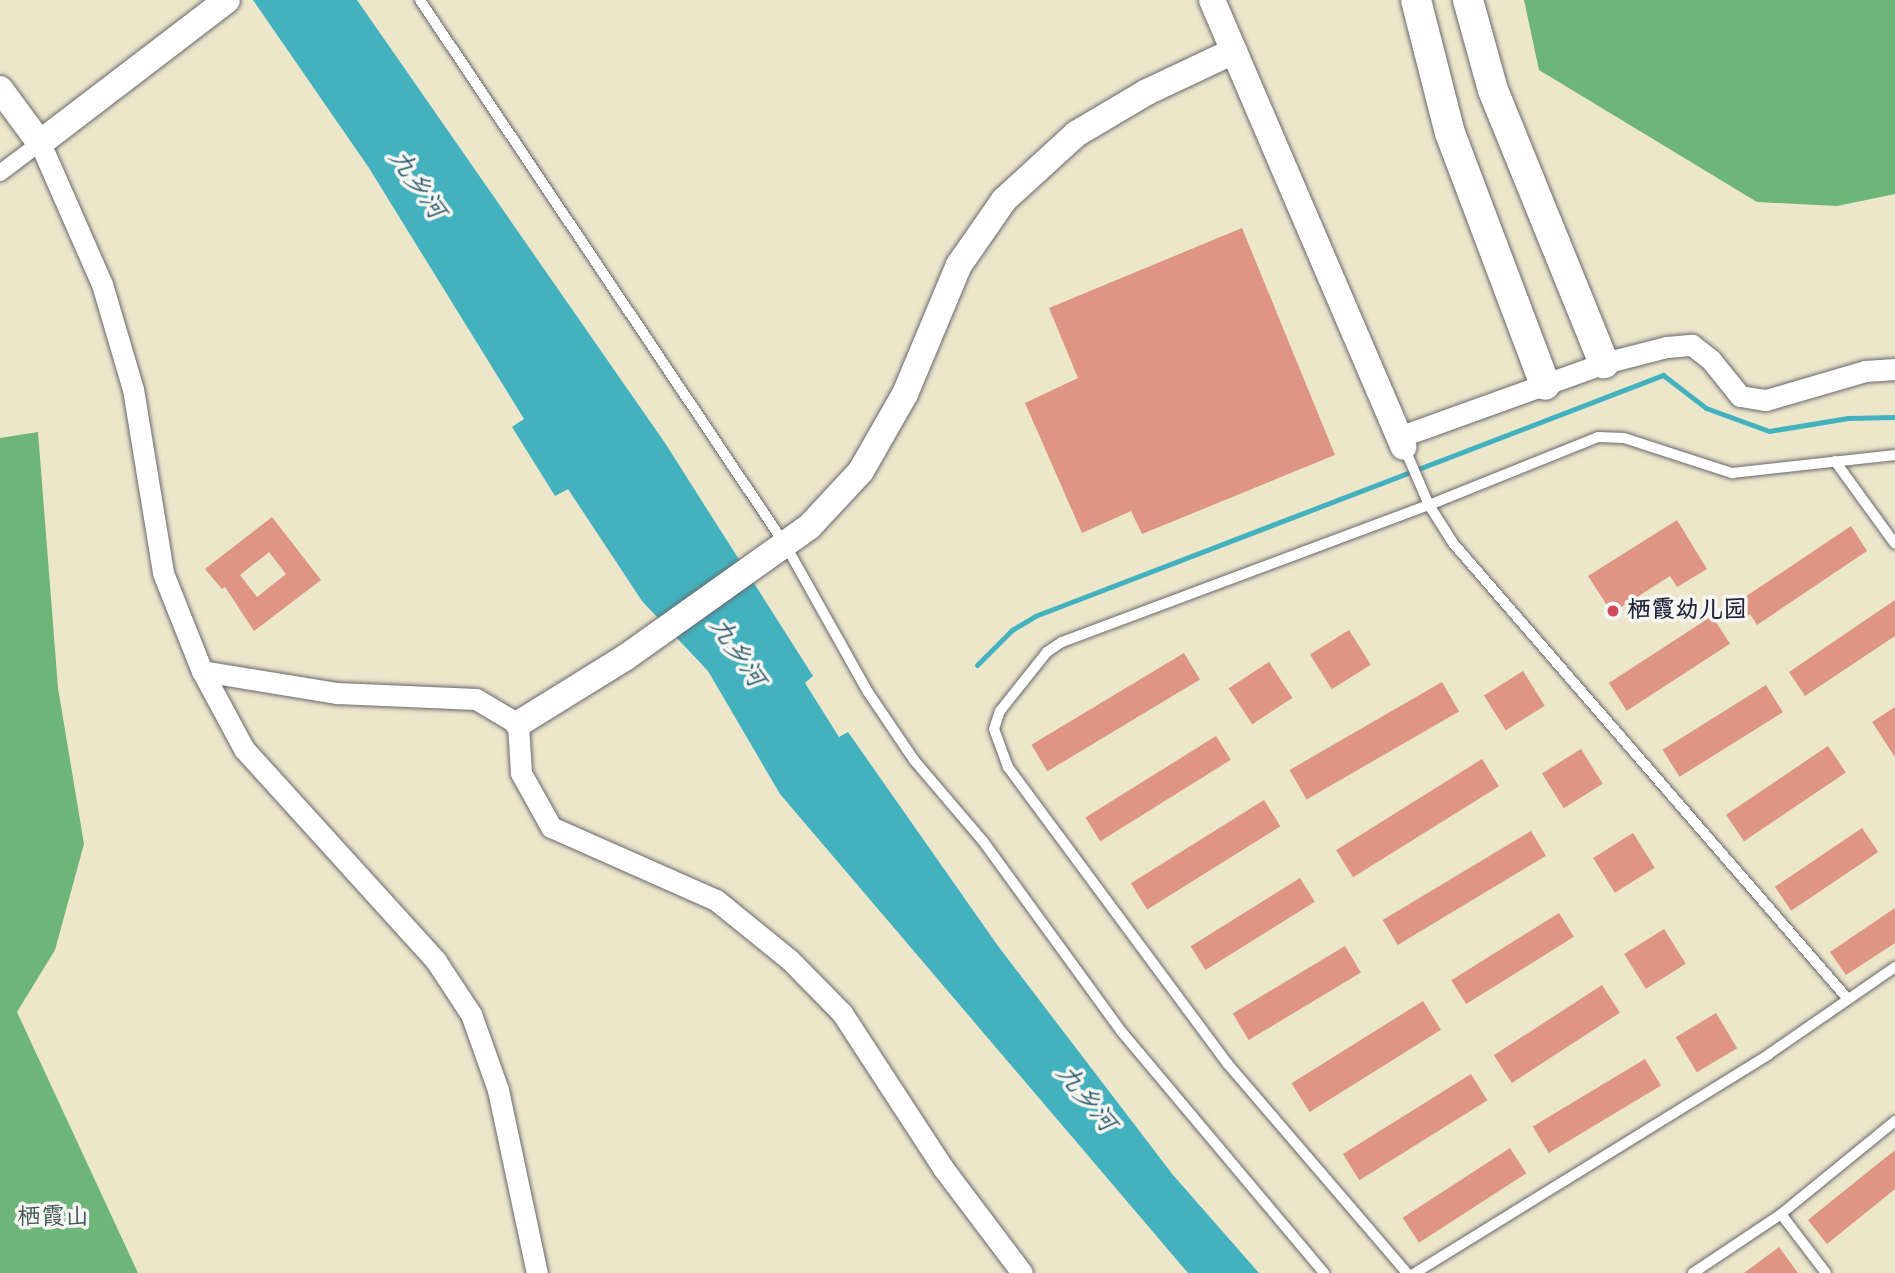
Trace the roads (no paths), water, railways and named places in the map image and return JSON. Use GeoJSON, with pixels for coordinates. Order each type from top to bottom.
{"type":"FeatureCollection","features":[{"type":"Feature","properties":{"kind":"main road"},"geometry":{"type":"LineString","coordinates":[[1416,0],[1455,145],[1545,385]]}},
{"type":"Feature","properties":{"kind":"main road"},"geometry":{"type":"LineString","coordinates":[[1468,0],[1493,89],[1604,363]]}},
{"type":"Feature","properties":{"kind":"street"},"geometry":{"type":"LineString","coordinates":[[0,173],[227,0]]}},
{"type":"Feature","properties":{"kind":"street"},"geometry":{"type":"LineString","coordinates":[[1212,0],[1401,442],[1604,363],[1692,345],[1740,396],[1766,400],[1864,371],[1895,369]]}},
{"type":"Feature","properties":{"kind":"street"},"geometry":{"type":"LineString","coordinates":[[518,724],[626,657],[780,551],[861,471],[905,394],[959,265],[1004,200],[1076,134],[1147,92],[1234,51]]}},
{"type":"Feature","properties":{"kind":"street"},"geometry":{"type":"LineString","coordinates":[[0,89],[40,143],[102,285],[133,389],[163,573],[202,671],[244,749],[436,961],[471,1014],[498,1090],[537,1273]]}},
{"type":"Feature","properties":{"kind":"street"},"geometry":{"type":"LineString","coordinates":[[202,671],[337,693],[477,699],[518,724]]}},
{"type":"Feature","properties":{"kind":"street"},"geometry":{"type":"LineString","coordinates":[[518,724],[521,773],[551,827],[716,900],[790,960],[842,1013],[943,1168],[1022,1273]]}},
{"type":"Feature","properties":{"kind":"lane"},"geometry":{"type":"LineString","coordinates":[[420,0],[914,760],[984,841],[1121,1031],[1324,1273]]}},
{"type":"Feature","properties":{"kind":"lane"},"geometry":{"type":"LineString","coordinates":[[1407,1273],[1227,1063],[1008,767],[994,729],[1018,686],[1047,652],[1062,642],[1429,505],[1598,437],[1624,438],[1732,473],[1895,455]]}},
{"type":"Feature","properties":{"kind":"lane"},"geometry":{"type":"LineString","coordinates":[[1401,442],[1429,505],[1453,543],[1847,998]]}},
{"type":"Feature","properties":{"kind":"lane"},"geometry":{"type":"LineString","coordinates":[[1835,461],[1895,544]]}},
{"type":"Feature","properties":{"kind":"lane"},"geometry":{"type":"LineString","coordinates":[[1415,1273],[1769,1054],[1895,967]]}},
{"type":"Feature","properties":{"kind":"lane"},"geometry":{"type":"LineString","coordinates":[[1693,1273],[1781,1214],[1895,1121]]}},
{"type":"Feature","properties":{"kind":"lane"},"geometry":{"type":"LineString","coordinates":[[1781,1214],[1826,1273]]}},
{"type":"Feature","properties":{"kind":"water","name":"九乡河"},"geometry":{"type":"Polygon","coordinates":[[[253,0],[357,0],[665,443],[813,676],[805,683],[839,737],[848,732],[998,946],[1173,1175],[1259,1273],[1188,1273],[780,794],[708,671],[642,601],[568,489],[555,496],[512,427],[524,419],[369,168],[253,0]]]}},
{"type":"Feature","properties":{"kind":"waterway"},"geometry":{"type":"LineString","coordinates":[[977,665],[1012,630],[1035,616],[1663,375],[1706,408],[1769,431],[1848,418],[1895,417]]}},
{"type":"Feature","properties":{"kind":"place","name":"栖霞幼儿园"},"geometry":{"type":"Point","coordinates":[1613,611]}},
{"type":"Feature","properties":{"kind":"park label","name":"栖霞山"},"geometry":{"type":"Point","coordinates":[53,1218]}}]}
